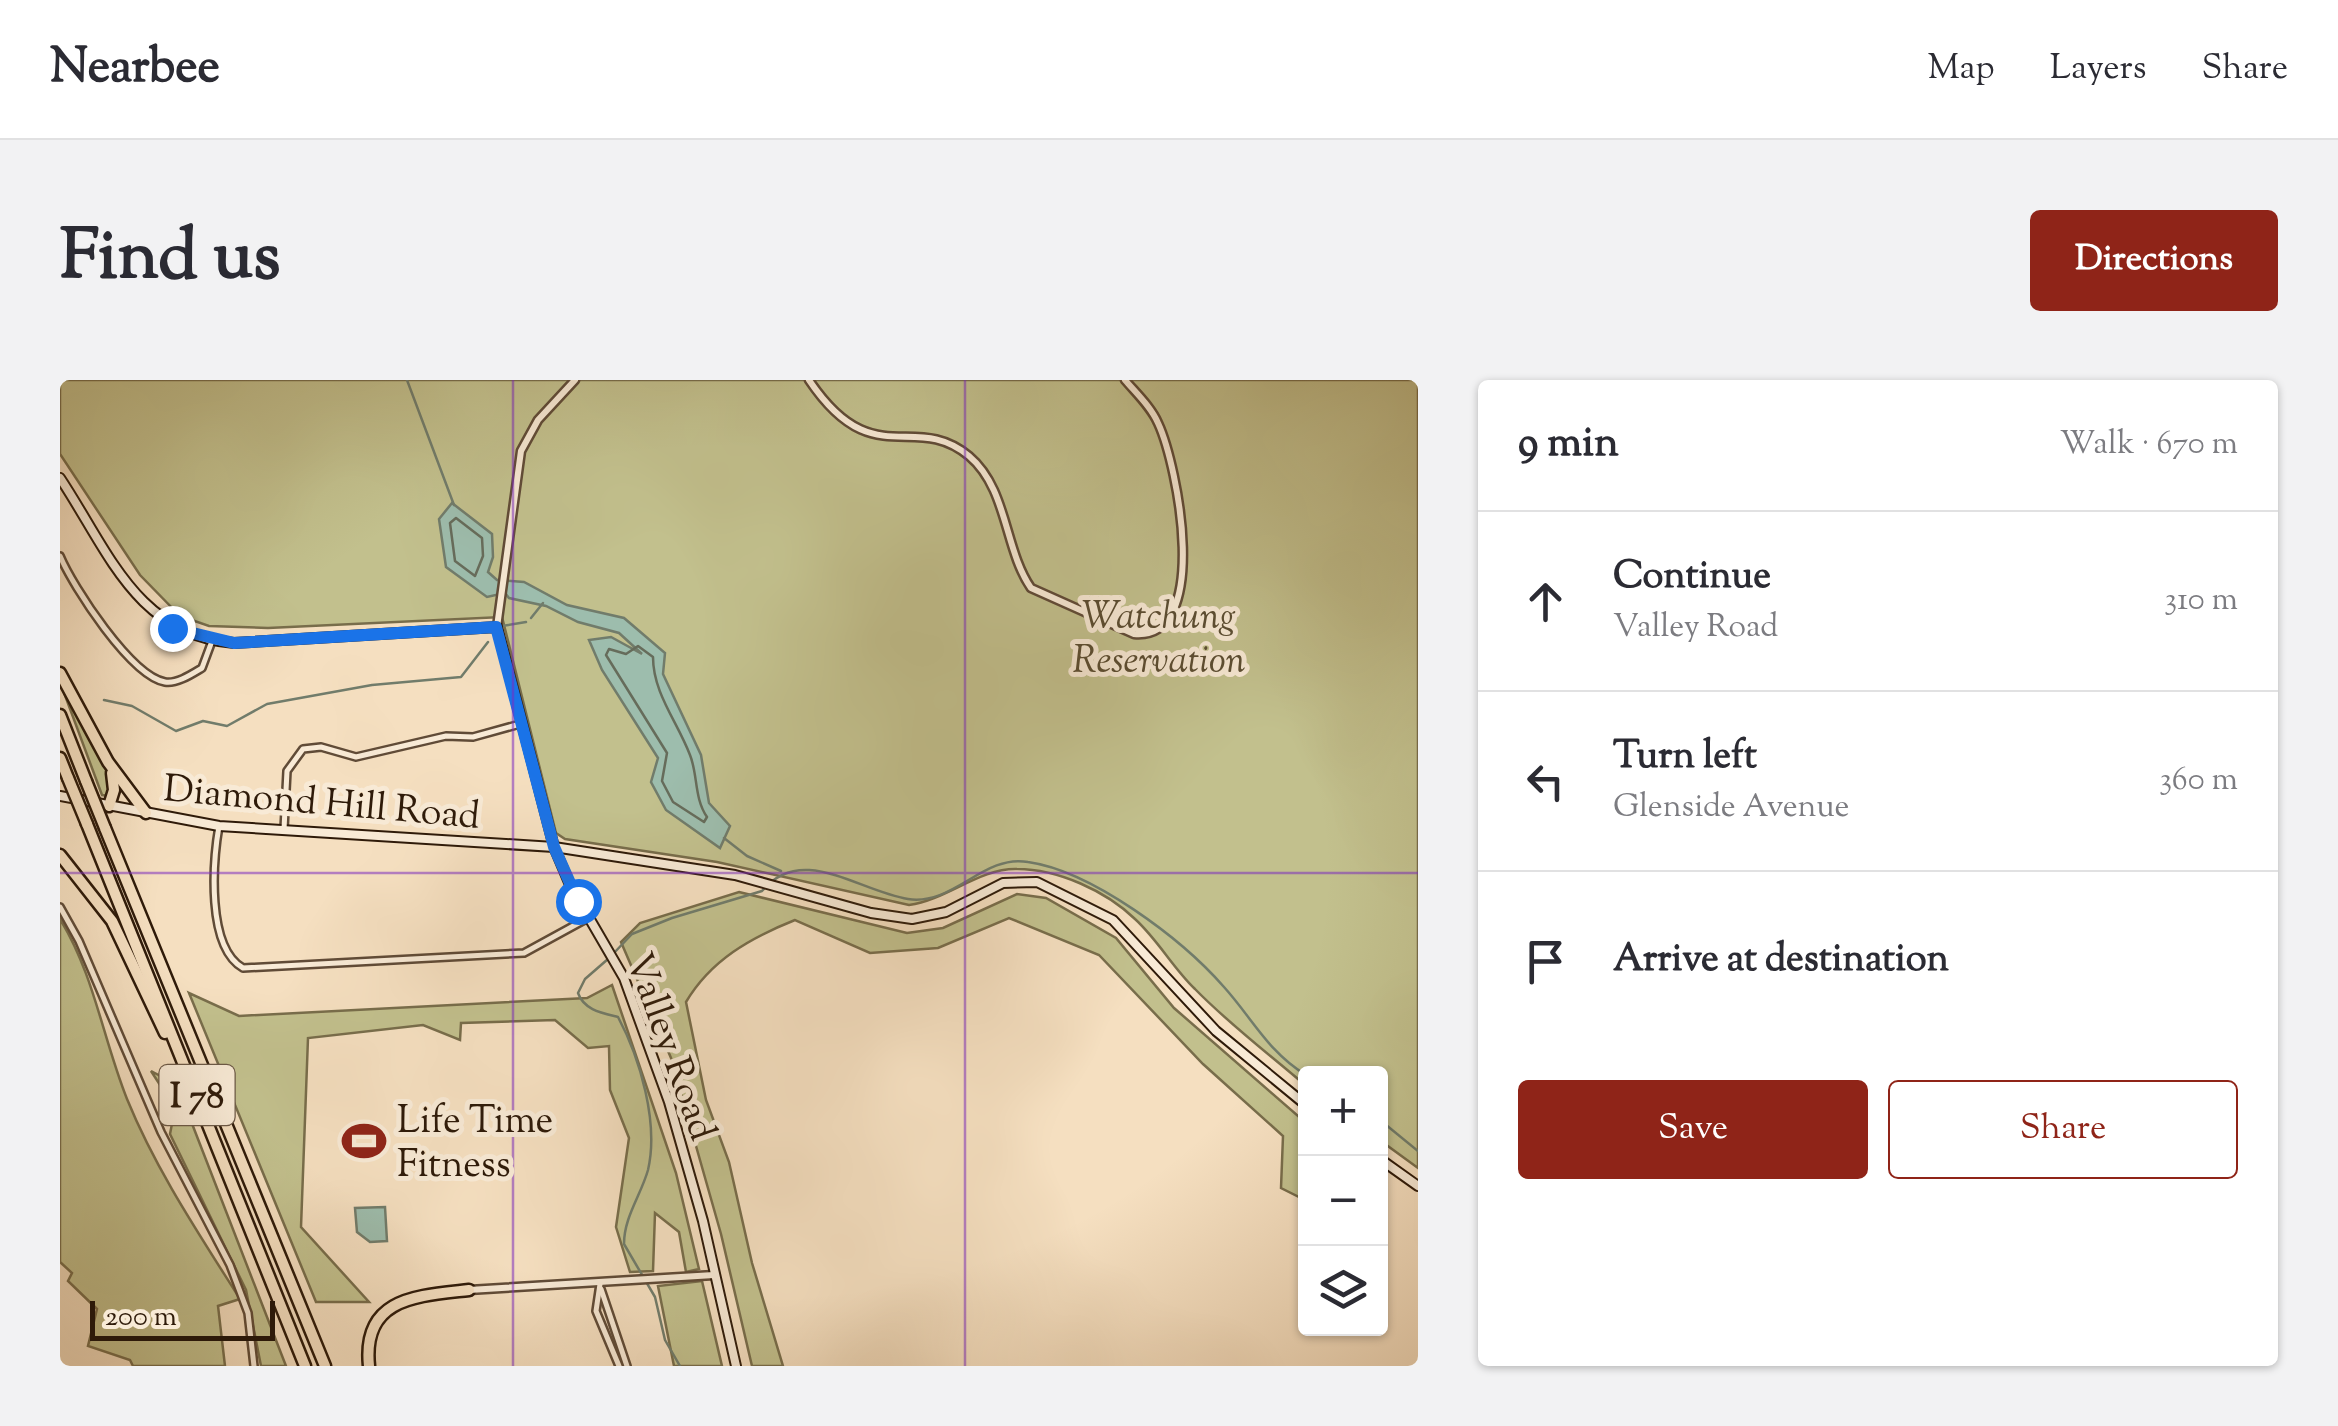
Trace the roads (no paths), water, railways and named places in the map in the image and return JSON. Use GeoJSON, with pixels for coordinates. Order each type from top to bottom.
{"type":"FeatureCollection","features":[{"type":"Feature","properties":{"kind":"highway"},"geometry":{"type":"LineString","coordinates":[[60,674],[108,762],[146,813]]}},
{"type":"Feature","properties":{"kind":"highway","name":"I 78"},"geometry":{"type":"LineString","coordinates":[[60,715],[325,1366]]}},
{"type":"Feature","properties":{"kind":"highway","name":"I 78"},"geometry":{"type":"LineString","coordinates":[[60,758],[305,1366]]}},
{"type":"Feature","properties":{"kind":"highway"},"geometry":{"type":"LineString","coordinates":[[108,762],[114,786],[109,806]]}},
{"type":"Feature","properties":{"kind":"highway"},"geometry":{"type":"LineString","coordinates":[[60,854],[112,921],[163,1030],[183,1060]]}},
{"type":"Feature","properties":{"kind":"highway"},"geometry":{"type":"LineString","coordinates":[[368,1366],[371,1332],[389,1308],[407,1299],[469,1290]]}},
{"type":"Feature","properties":{"kind":"main road"},"geometry":{"type":"LineString","coordinates":[[61,483],[150,610],[172,628],[212,641],[332,639],[496,627]]}},
{"type":"Feature","properties":{"kind":"main road","name":"Valley Road"},"geometry":{"type":"LineString","coordinates":[[496,627],[554,847],[588,918],[616,962],[669,1102],[736,1366]]}},
{"type":"Feature","properties":{"kind":"main road","name":"Diamond Hill Road"},"geometry":{"type":"LineString","coordinates":[[60,796],[219,826],[554,847],[758,881],[912,919],[946,912],[1011,881],[1027,880],[1062,892],[1112,920],[1216,1031],[1298,1098]]}},
{"type":"Feature","properties":{"kind":"main road"},"geometry":{"type":"LineString","coordinates":[[1388,1165],[1418,1186]]}},
{"type":"Feature","properties":{"kind":"street","name":"Valley Road"},"geometry":{"type":"LineString","coordinates":[[496,627],[521,451],[538,420],[575,380]]}},
{"type":"Feature","properties":{"kind":"street"},"geometry":{"type":"LineString","coordinates":[[808,380],[826,405],[853,429],[887,438],[937,441],[964,452],[982,472],[1000,506],[1022,575],[1031,588],[1134,634],[1147,635],[1168,625],[1175,612],[1184,545],[1160,425],[1124,380]]}},
{"type":"Feature","properties":{"kind":"street"},"geometry":{"type":"LineString","coordinates":[[60,556],[69,578],[103,624],[158,680],[173,682],[202,668],[212,641]]}},
{"type":"Feature","properties":{"kind":"street"},"geometry":{"type":"LineString","coordinates":[[284,832],[287,771],[303,749],[321,747],[350,757],[362,756],[520,724]]}},
{"type":"Feature","properties":{"kind":"street"},"geometry":{"type":"LineString","coordinates":[[219,826],[211,884],[230,956],[243,968],[524,953],[588,918]]}},
{"type":"Feature","properties":{"kind":"street"},"geometry":{"type":"LineString","coordinates":[[60,907],[79,941],[160,1132],[230,1266],[248,1312],[254,1366]]}},
{"type":"Feature","properties":{"kind":"street"},"geometry":{"type":"LineString","coordinates":[[469,1290],[714,1276]]}},
{"type":"Feature","properties":{"kind":"street"},"geometry":{"type":"LineString","coordinates":[[600,1284],[596,1311],[618,1366]]}},
{"type":"Feature","properties":{"kind":"street"},"geometry":{"type":"LineString","coordinates":[[600,1284],[628,1366]]}},
{"type":"Feature","properties":{"kind":"water"},"geometry":{"type":"Polygon","coordinates":[[[452,503],[492,534],[493,557],[488,572],[497,580],[524,582],[567,605],[624,618],[665,653],[663,674],[701,755],[709,803],[730,826],[720,848],[666,810],[651,782],[658,758],[602,670],[589,640],[611,637],[642,654],[619,633],[578,622],[546,606],[509,598],[505,593],[487,597],[446,567],[439,519],[452,503]]]}},
{"type":"Feature","properties":{"kind":"water"},"geometry":{"type":"Polygon","coordinates":[[[385,1207],[387,1241],[370,1242],[357,1232],[355,1208],[385,1207]]]}},
{"type":"Feature","properties":{"kind":"waterway"},"geometry":{"type":"LineString","coordinates":[[407,380],[454,505]]}},
{"type":"Feature","properties":{"kind":"waterway"},"geometry":{"type":"LineString","coordinates":[[531,618],[543,603]]}},
{"type":"Feature","properties":{"kind":"waterway"},"geometry":{"type":"LineString","coordinates":[[502,626],[526,622]]}},
{"type":"Feature","properties":{"kind":"waterway"},"geometry":{"type":"LineString","coordinates":[[104,700],[132,706],[176,731],[203,721],[227,726],[267,704],[372,685],[461,677],[488,642]]}},
{"type":"Feature","properties":{"kind":"waterway"},"geometry":{"type":"LineString","coordinates":[[724,838],[747,856],[781,871]]}},
{"type":"Feature","properties":{"kind":"waterway"},"geometry":{"type":"LineString","coordinates":[[613,954],[632,934],[762,891],[778,877],[795,871],[813,870],[908,899],[925,899],[997,865],[1028,862],[1053,868],[1107,893],[1185,948],[1234,999],[1271,1046],[1298,1069]]}},
{"type":"Feature","properties":{"kind":"waterway"},"geometry":{"type":"LineString","coordinates":[[608,959],[585,979],[578,993],[589,1007],[618,1017],[640,1071],[649,1112],[651,1152],[624,1244],[655,1297],[665,1340],[680,1366]]}},
{"type":"Feature","properties":{"kind":"waterway"},"geometry":{"type":"LineString","coordinates":[[1388,1127],[1418,1151]]}},
{"type":"Feature","properties":{"kind":"place","name":"Life Time Fitness"},"geometry":{"type":"Point","coordinates":[364,1141]}},
{"type":"Feature","properties":{"kind":"park label","name":"Watchung Reservation"},"geometry":{"type":"Point","coordinates":[1159,637]}}]}
